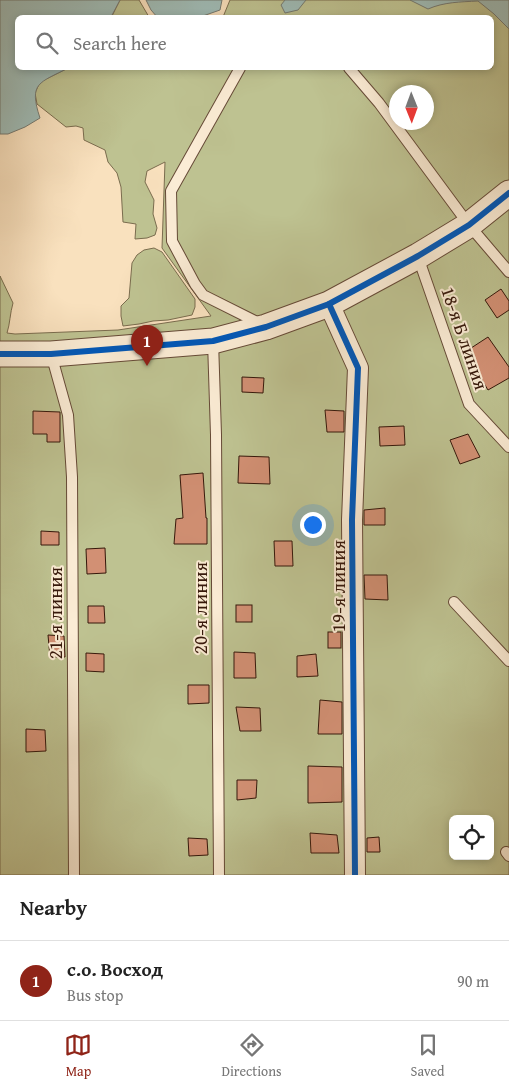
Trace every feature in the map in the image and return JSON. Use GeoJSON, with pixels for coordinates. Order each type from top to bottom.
{"type":"FeatureCollection","features":[{"type":"Feature","properties":{"kind":"street"},"geometry":{"type":"LineString","coordinates":[[1,354],[51,354],[213,341],[266,327],[329,304],[418,256],[469,225],[509,193]]}},
{"type":"Feature","properties":{"kind":"street","name":"19-я линия"},"geometry":{"type":"LineString","coordinates":[[329,304],[358,368],[352,520],[355,875]]}},
{"type":"Feature","properties":{"kind":"lane"},"geometry":{"type":"LineString","coordinates":[[239,70],[171,191],[172,241],[203,295],[266,327]]}},
{"type":"Feature","properties":{"kind":"lane"},"geometry":{"type":"LineString","coordinates":[[351,70],[380,102],[469,225],[509,272]]}},
{"type":"Feature","properties":{"kind":"lane","name":"18-я Б линия"},"geometry":{"type":"LineString","coordinates":[[418,256],[469,404],[509,447]]}},
{"type":"Feature","properties":{"kind":"lane","name":"20-я линия"},"geometry":{"type":"LineString","coordinates":[[213,341],[216,444],[219,875]]}},
{"type":"Feature","properties":{"kind":"lane","name":"21-я линия"},"geometry":{"type":"LineString","coordinates":[[51,354],[68,416],[72,477],[74,875]]}},
{"type":"Feature","properties":{"kind":"lane"},"geometry":{"type":"LineString","coordinates":[[454,602],[509,661]]}},
{"type":"Feature","properties":{"kind":"green space"},"geometry":{"type":"Polygon","coordinates":[[[120,0],[139,0],[148,15],[112,15],[120,0]]]}},
{"type":"Feature","properties":{"kind":"green space"},"geometry":{"type":"Polygon","coordinates":[[[230,0],[509,0],[509,875],[0,875],[0,276],[13,303],[7,333],[118,330],[211,316],[162,248],[165,162],[147,171],[145,182],[154,200],[153,214],[157,228],[155,235],[135,239],[136,224],[123,222],[121,187],[117,173],[108,162],[105,150],[84,140],[83,128],[76,126],[66,127],[37,104],[35,93],[40,82],[64,70],[494,70],[494,15],[224,15],[230,0]]]}},
{"type":"Feature","properties":{"kind":"green space"},"geometry":{"type":"Polygon","coordinates":[[[154,248],[162,252],[195,299],[192,315],[123,326],[121,306],[129,298],[132,263],[137,255],[144,250],[154,248]]]}},
{"type":"Feature","properties":{"kind":"water"},"geometry":{"type":"Polygon","coordinates":[[[0,0],[120,0],[112,15],[15,15],[15,70],[64,70],[44,81],[36,90],[35,97],[40,118],[8,134],[0,134],[0,0]]]}},
{"type":"Feature","properties":{"kind":"water"},"geometry":{"type":"Polygon","coordinates":[[[146,0],[222,0],[220,10],[206,15],[155,15],[146,0]]]}},
{"type":"Feature","properties":{"kind":"water"},"geometry":{"type":"Polygon","coordinates":[[[285,0],[306,0],[298,10],[285,13],[281,5],[285,0]]]}},
{"type":"Feature","properties":{"kind":"water"},"geometry":{"type":"Polygon","coordinates":[[[410,0],[509,0],[509,29],[478,1],[458,2],[428,9],[410,0]]]}},
{"type":"Feature","properties":{"kind":"building"},"geometry":{"type":"Polygon","coordinates":[[[501,289],[509,301],[509,310],[497,318],[485,300],[501,289]]]}},
{"type":"Feature","properties":{"kind":"building"},"geometry":{"type":"Polygon","coordinates":[[[488,337],[509,367],[509,378],[488,390],[465,352],[488,337]]]}},
{"type":"Feature","properties":{"kind":"building"},"geometry":{"type":"Polygon","coordinates":[[[242,377],[264,378],[263,393],[242,392],[242,377]]]}},
{"type":"Feature","properties":{"kind":"building"},"geometry":{"type":"Polygon","coordinates":[[[325,410],[344,411],[344,432],[327,432],[325,410]]]}},
{"type":"Feature","properties":{"kind":"building"},"geometry":{"type":"Polygon","coordinates":[[[33,411],[60,412],[60,442],[47,442],[47,434],[33,434],[33,411]]]}},
{"type":"Feature","properties":{"kind":"building"},"geometry":{"type":"Polygon","coordinates":[[[404,426],[405,445],[380,446],[379,427],[404,426]]]}},
{"type":"Feature","properties":{"kind":"building"},"geometry":{"type":"Polygon","coordinates":[[[468,434],[480,457],[460,464],[450,440],[468,434]]]}},
{"type":"Feature","properties":{"kind":"building"},"geometry":{"type":"Polygon","coordinates":[[[239,456],[269,457],[270,484],[238,483],[239,456]]]}},
{"type":"Feature","properties":{"kind":"building"},"geometry":{"type":"Polygon","coordinates":[[[203,473],[207,544],[174,544],[176,519],[183,518],[180,475],[203,473]]]}},
{"type":"Feature","properties":{"kind":"building"},"geometry":{"type":"Polygon","coordinates":[[[385,508],[385,525],[364,525],[364,510],[385,508]]]}},
{"type":"Feature","properties":{"kind":"building"},"geometry":{"type":"Polygon","coordinates":[[[41,531],[59,532],[59,545],[41,545],[41,531]]]}},
{"type":"Feature","properties":{"kind":"building"},"geometry":{"type":"Polygon","coordinates":[[[274,541],[292,541],[293,566],[275,566],[274,541]]]}},
{"type":"Feature","properties":{"kind":"building"},"geometry":{"type":"Polygon","coordinates":[[[105,548],[106,573],[87,574],[86,549],[105,548]]]}},
{"type":"Feature","properties":{"kind":"building"},"geometry":{"type":"Polygon","coordinates":[[[364,575],[387,575],[388,600],[365,599],[364,575]]]}},
{"type":"Feature","properties":{"kind":"building"},"geometry":{"type":"Polygon","coordinates":[[[236,605],[252,605],[252,622],[236,622],[236,605]]]}},
{"type":"Feature","properties":{"kind":"building"},"geometry":{"type":"Polygon","coordinates":[[[88,606],[104,606],[105,623],[88,623],[88,606]]]}},
{"type":"Feature","properties":{"kind":"building"},"geometry":{"type":"Polygon","coordinates":[[[328,632],[341,632],[341,648],[328,648],[328,632]]]}},
{"type":"Feature","properties":{"kind":"building"},"geometry":{"type":"Polygon","coordinates":[[[48,635],[64,636],[65,657],[50,657],[48,635]]]}},
{"type":"Feature","properties":{"kind":"building"},"geometry":{"type":"Polygon","coordinates":[[[234,652],[255,653],[256,678],[234,678],[234,652]]]}},
{"type":"Feature","properties":{"kind":"building"},"geometry":{"type":"Polygon","coordinates":[[[86,653],[104,654],[104,672],[86,671],[86,653]]]}},
{"type":"Feature","properties":{"kind":"building"},"geometry":{"type":"Polygon","coordinates":[[[316,654],[318,676],[297,677],[297,656],[316,654]]]}},
{"type":"Feature","properties":{"kind":"building"},"geometry":{"type":"Polygon","coordinates":[[[188,685],[209,685],[209,703],[188,704],[188,685]]]}},
{"type":"Feature","properties":{"kind":"building"},"geometry":{"type":"Polygon","coordinates":[[[320,700],[342,702],[342,734],[318,734],[320,700]]]}},
{"type":"Feature","properties":{"kind":"building"},"geometry":{"type":"Polygon","coordinates":[[[236,707],[260,708],[261,731],[240,731],[236,707]]]}},
{"type":"Feature","properties":{"kind":"building"},"geometry":{"type":"Polygon","coordinates":[[[26,729],[45,730],[46,751],[26,752],[26,729]]]}},
{"type":"Feature","properties":{"kind":"building"},"geometry":{"type":"Polygon","coordinates":[[[308,766],[342,767],[342,802],[308,803],[308,766]]]}},
{"type":"Feature","properties":{"kind":"building"},"geometry":{"type":"Polygon","coordinates":[[[237,780],[257,780],[256,798],[237,800],[237,780]]]}},
{"type":"Feature","properties":{"kind":"building"},"geometry":{"type":"Polygon","coordinates":[[[310,833],[337,835],[339,853],[311,853],[310,833]]]}},
{"type":"Feature","properties":{"kind":"building"},"geometry":{"type":"Polygon","coordinates":[[[379,837],[380,852],[367,852],[367,838],[379,837]]]}},
{"type":"Feature","properties":{"kind":"building"},"geometry":{"type":"Polygon","coordinates":[[[188,838],[207,839],[208,855],[189,856],[188,838]]]}},
{"type":"Feature","properties":{"kind":"cycle path"},"geometry":{"type":"LineString","coordinates":[[0,354],[51,354],[213,341],[266,327],[329,304],[418,256],[469,225],[509,193]]}},
{"type":"Feature","properties":{"kind":"cycle path"},"geometry":{"type":"LineString","coordinates":[[329,304],[358,368],[352,520],[355,875]]}},
{"type":"Feature","properties":{"kind":"place","name":"с.о. Восход"},"geometry":{"type":"Point","coordinates":[147,366]}}]}
